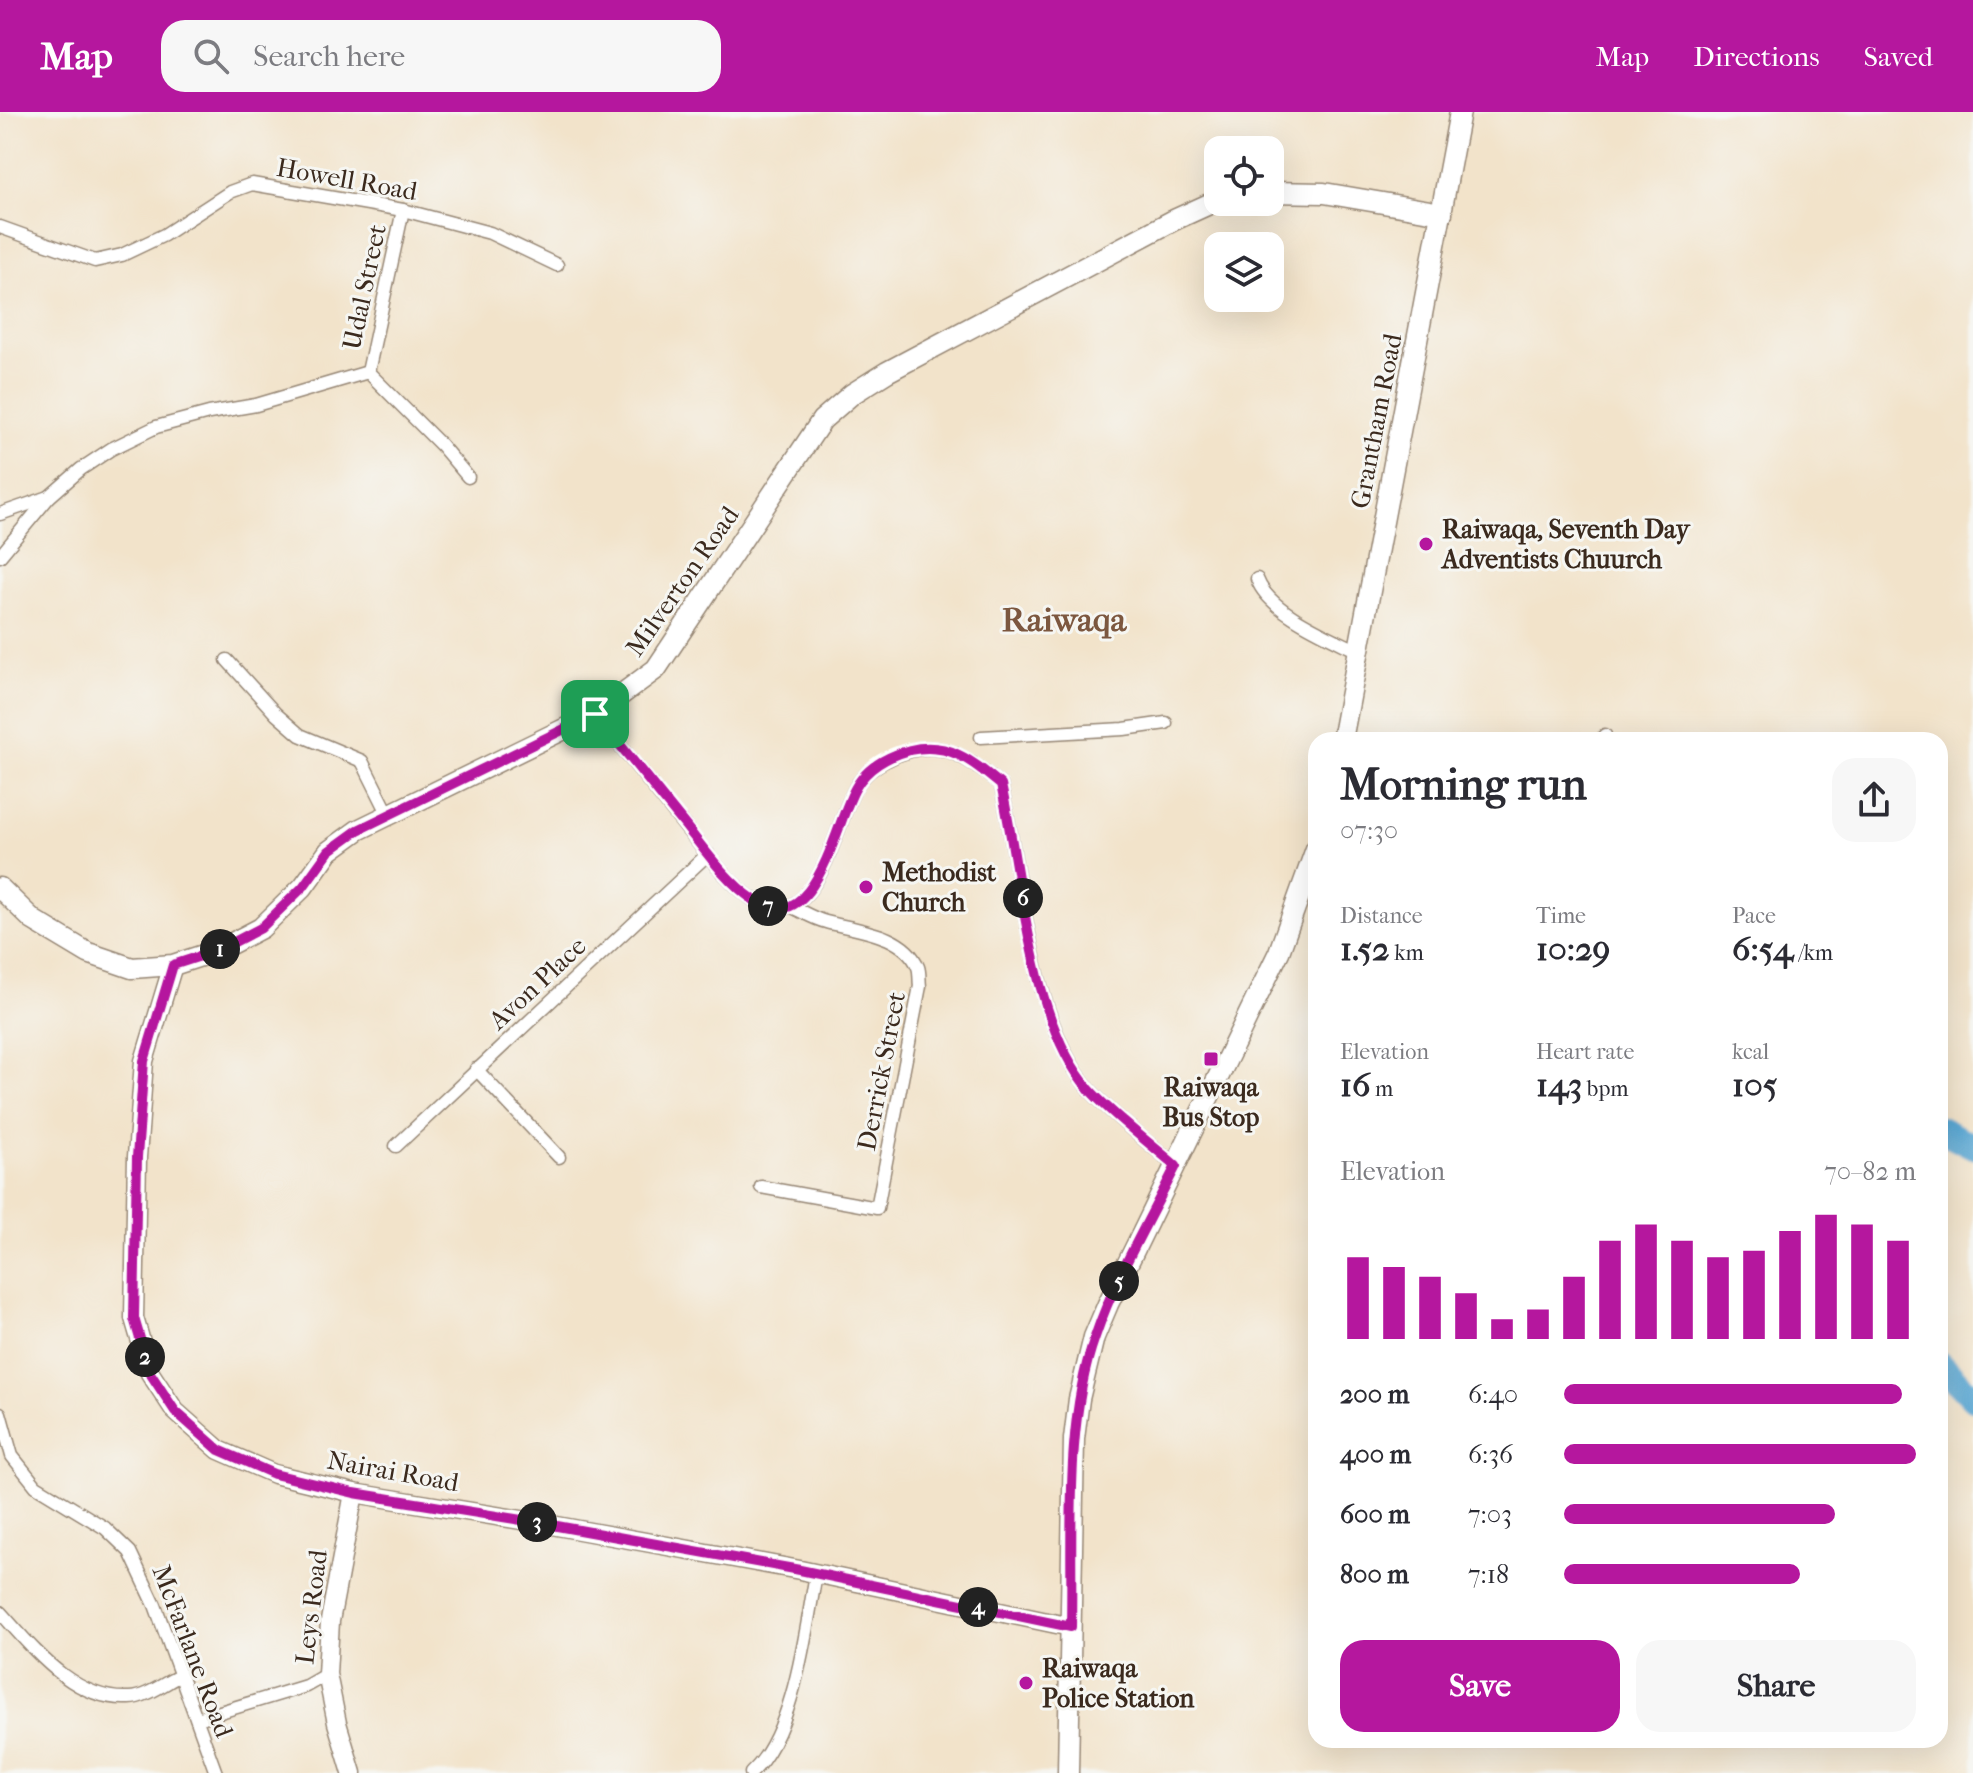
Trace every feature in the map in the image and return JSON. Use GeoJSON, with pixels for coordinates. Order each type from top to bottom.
{"type":"FeatureCollection","features":[{"type":"Feature","properties":{"kind":"main road","name":"Grantham Road"},"geometry":{"type":"LineString","coordinates":[[1343,732],[1460,112]]}},
{"type":"Feature","properties":{"kind":"main road"},"geometry":{"type":"LineString","coordinates":[[1284,192],[1324,193],[1442,213]]}},
{"type":"Feature","properties":{"kind":"main road","name":"Milverton Road"},"geometry":{"type":"LineString","coordinates":[[0,888],[33,920],[88,953],[132,968],[173,965],[219,950],[261,928],[303,887],[329,851],[358,830],[595,714],[656,669],[822,420],[852,394],[955,336],[1204,206]]}},
{"type":"Feature","properties":{"kind":"main road"},"geometry":{"type":"LineString","coordinates":[[1068,1773],[1074,1439],[1079,1399],[1094,1337],[1279,952],[1308,871]]}},
{"type":"Feature","properties":{"kind":"street","name":"Howell Road"},"geometry":{"type":"LineString","coordinates":[[0,227],[95,261],[122,255],[164,235],[230,192],[252,184],[403,210],[490,233],[557,265]]}},
{"type":"Feature","properties":{"kind":"street","name":"Udal Street"},"geometry":{"type":"LineString","coordinates":[[368,372],[403,210]]}},
{"type":"Feature","properties":{"kind":"street"},"geometry":{"type":"LineString","coordinates":[[0,556],[49,497],[91,463],[156,427],[256,405],[368,372],[441,445],[468,477]]}},
{"type":"Feature","properties":{"kind":"street"},"geometry":{"type":"LineString","coordinates":[[0,514],[49,497]]}},
{"type":"Feature","properties":{"kind":"street"},"geometry":{"type":"LineString","coordinates":[[1257,579],[1267,596],[1283,608],[1316,630],[1358,651]]}},
{"type":"Feature","properties":{"kind":"street"},"geometry":{"type":"LineString","coordinates":[[227,660],[276,714],[300,735],[362,761],[389,815]]}},
{"type":"Feature","properties":{"kind":"street"},"geometry":{"type":"LineString","coordinates":[[595,714],[708,854],[755,901],[775,909],[792,907],[812,888],[852,795],[873,767],[899,753],[930,745],[955,752],[979,767],[1001,785],[1033,955],[1063,1050],[1088,1089],[1176,1166]]}},
{"type":"Feature","properties":{"kind":"street"},"geometry":{"type":"LineString","coordinates":[[981,737],[1124,729],[1166,723]]}},
{"type":"Feature","properties":{"kind":"street","name":"Avon Place"},"geometry":{"type":"LineString","coordinates":[[396,1146],[708,854]]}},
{"type":"Feature","properties":{"kind":"street","name":"Derrick Street"},"geometry":{"type":"LineString","coordinates":[[761,1187],[877,1208],[920,986],[918,967],[908,953],[891,941],[873,933],[822,921],[792,907]]}},
{"type":"Feature","properties":{"kind":"street","name":"Nairai Road"},"geometry":{"type":"LineString","coordinates":[[173,965],[144,1061],[137,1157],[134,1318],[150,1373],[175,1411],[219,1450],[274,1474],[354,1493],[546,1524],[816,1574],[1071,1627]]}},
{"type":"Feature","properties":{"kind":"street"},"geometry":{"type":"LineString","coordinates":[[476,1069],[559,1157]]}},
{"type":"Feature","properties":{"kind":"street","name":"McFarlane Road"},"geometry":{"type":"LineString","coordinates":[[0,1413],[12,1456],[36,1486],[105,1528],[130,1552],[155,1605],[216,1773]]}},
{"type":"Feature","properties":{"kind":"street","name":"Leys Road"},"geometry":{"type":"LineString","coordinates":[[352,1773],[327,1674],[330,1621],[354,1493]]}},
{"type":"Feature","properties":{"kind":"street"},"geometry":{"type":"LineString","coordinates":[[757,1771],[781,1726],[797,1679],[816,1574]]}},
{"type":"Feature","properties":{"kind":"street"},"geometry":{"type":"LineString","coordinates":[[0,1612],[44,1661],[76,1683],[105,1696],[132,1699],[179,1676]]}},
{"type":"Feature","properties":{"kind":"street"},"geometry":{"type":"LineString","coordinates":[[197,1719],[306,1686],[327,1674]]}},
{"type":"Feature","properties":{"kind":"waterway"},"geometry":{"type":"LineString","coordinates":[[1948,1133],[1973,1146]]}},
{"type":"Feature","properties":{"kind":"waterway"},"geometry":{"type":"LineString","coordinates":[[1948,1372],[1973,1398]]}},
{"type":"Feature","properties":{"kind":"place","name":"Raiwaqa, Seventh Day Adventists Chuurch"},"geometry":{"type":"Point","coordinates":[1426,544]}},
{"type":"Feature","properties":{"kind":"place","name":"Methodist Church"},"geometry":{"type":"Point","coordinates":[866,887]}},
{"type":"Feature","properties":{"kind":"place","name":"Raiwaqa Bus Stop"},"geometry":{"type":"Point","coordinates":[1211,1059]}},
{"type":"Feature","properties":{"kind":"place","name":"Raiwaqa Police Station"},"geometry":{"type":"Point","coordinates":[1026,1683]}},
{"type":"Feature","properties":{"kind":"district","name":"Raiwaqa"},"geometry":{"type":"Point","coordinates":[1064,619]}},
{"type":"Feature","properties":{"kind":"route"},"geometry":{"type":"LineString","coordinates":[[595,714],[708,854],[755,901],[775,909],[792,907],[812,888],[857,785],[873,767],[899,753],[930,745],[955,752],[1001,785],[1033,955],[1063,1050],[1088,1089],[1176,1166],[1108,1304],[1086,1367],[1074,1439],[1071,1627],[800,1570],[354,1493],[274,1474],[219,1450],[175,1411],[150,1373],[134,1318],[137,1157],[144,1061],[173,965],[219,950],[261,928],[303,887],[329,851],[358,830],[595,714]]}}]}
